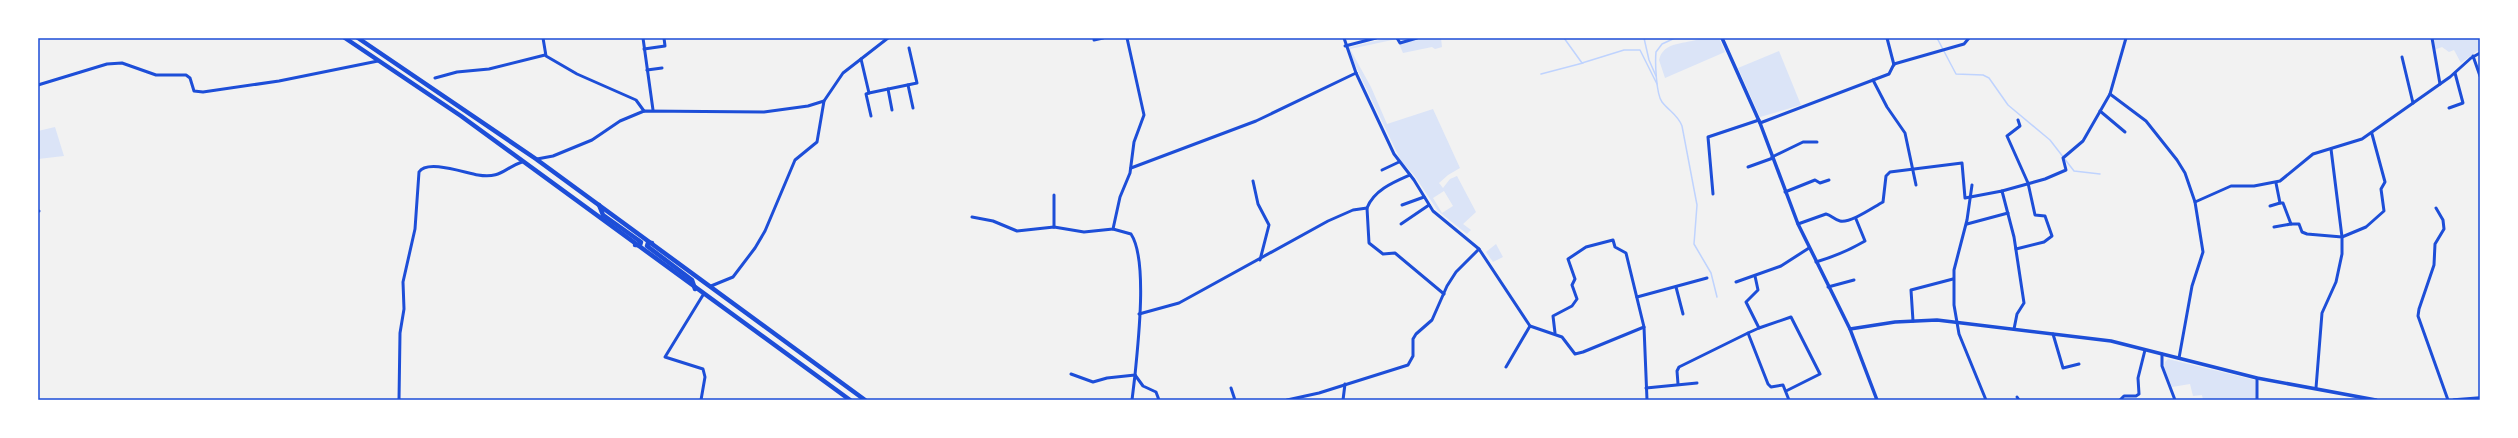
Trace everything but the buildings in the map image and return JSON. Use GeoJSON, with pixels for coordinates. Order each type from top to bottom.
{"type":"FeatureCollection","features":[{"type":"Feature","properties":{"kind":"highway"},"geometry":{"type":"LineString","coordinates":[[345,38],[461,116],[703,295],[850,400]]}},
{"type":"Feature","properties":{"kind":"highway"},"geometry":{"type":"LineString","coordinates":[[358,38],[536,159],[865,400]]}},
{"type":"Feature","properties":{"kind":"highway"},"geometry":{"type":"LineString","coordinates":[[599,205],[603,215],[641,242],[639,246],[635,245]]}},
{"type":"Feature","properties":{"kind":"highway"},"geometry":{"type":"LineString","coordinates":[[654,244],[648,243],[647,246],[692,280],[695,289]]}},
{"type":"Feature","properties":{"kind":"street"},"geometry":{"type":"LineString","coordinates":[[543,38],[544,54]]}},
{"type":"Feature","properties":{"kind":"street"},"geometry":{"type":"LineString","coordinates":[[643,38],[653,110]]}},
{"type":"Feature","properties":{"kind":"street"},"geometry":{"type":"LineString","coordinates":[[644,49],[665,46],[664,38]]}},
{"type":"Feature","properties":{"kind":"street"},"geometry":{"type":"LineString","coordinates":[[711,286],[733,277],[765,232],[795,160],[817,142],[824,101],[843,73],[888,38]]}},
{"type":"Feature","properties":{"kind":"street"},"geometry":{"type":"LineString","coordinates":[[1094,40],[1103,38]]}},
{"type":"Feature","properties":{"kind":"street"},"geometry":{"type":"LineString","coordinates":[[1113,229],[1120,197],[1131,168],[1132,151],[1143,121],[1144,108],[1127,38]]}},
{"type":"Feature","properties":{"kind":"street"},"geometry":{"type":"LineString","coordinates":[[1344,38],[1345,46],[1356,72],[1399,162],[1410,175],[1424,196],[1428,205],[1437,215],[1479,249],[1530,326],[1555,334],[1564,339],[1572,352],[1578,354],[1644,327]]}},
{"type":"Feature","properties":{"kind":"street"},"geometry":{"type":"LineString","coordinates":[[1345,46],[1376,38]]}},
{"type":"Feature","properties":{"kind":"street"},"geometry":{"type":"LineString","coordinates":[[1397,38],[1400,43],[1417,38]]}},
{"type":"Feature","properties":{"kind":"street"},"geometry":{"type":"LineString","coordinates":[[1722,38],[1759,122],[1798,224],[1850,329],[1877,400]]}},
{"type":"Feature","properties":{"kind":"street"},"geometry":{"type":"LineString","coordinates":[[1887,38],[1894,65]]}},
{"type":"Feature","properties":{"kind":"street"},"geometry":{"type":"LineString","coordinates":[[1713,194],[1708,137],[1759,122],[1873,80],[1888,74],[1894,65],[1964,44],[1969,38]]}},
{"type":"Feature","properties":{"kind":"street"},"geometry":{"type":"LineString","coordinates":[[1798,224],[1826,214],[1838,221],[1856,219],[1866,210],[1883,202],[1888,173],[1962,162],[1965,198],[2002,191],[2064,171],[2063,158],[2082,141],[2110,94],[2126,38]]}},
{"type":"Feature","properties":{"kind":"street"},"geometry":{"type":"LineString","coordinates":[[2432,38],[2440,84]]}},
{"type":"Feature","properties":{"kind":"street"},"geometry":{"type":"LineString","coordinates":[[869,93],[917,83],[909,48]]}},
{"type":"Feature","properties":{"kind":"street"},"geometry":{"type":"LineString","coordinates":[[2195,202],[2232,186],[2254,186],[2276,183],[2285,179],[2310,156],[2354,143],[2372,134],[2455,73],[2473,56],[2480,53]]}},
{"type":"Feature","properties":{"kind":"street"},"geometry":{"type":"LineString","coordinates":[[435,78],[457,72],[489,69],[544,54],[577,74],[636,100],[644,110]]}},
{"type":"Feature","properties":{"kind":"street"},"geometry":{"type":"LineString","coordinates":[[2473,56],[2480,76]]}},
{"type":"Feature","properties":{"kind":"street"},"geometry":{"type":"LineString","coordinates":[[2402,57],[2413,103]]}},
{"type":"Feature","properties":{"kind":"street"},"geometry":{"type":"LineString","coordinates":[[861,59],[869,93],[866,94],[871,116]]}},
{"type":"Feature","properties":{"kind":"street"},"geometry":{"type":"LineString","coordinates":[[38,84],[107,64],[117,63],[152,74],[186,75],[190,78],[194,91],[203,92],[279,81],[379,60]]}},
{"type":"Feature","properties":{"kind":"street"},"geometry":{"type":"LineString","coordinates":[[648,70],[662,68]]}},
{"type":"Feature","properties":{"kind":"street"},"geometry":{"type":"LineString","coordinates":[[1131,168],[1256,121],[1356,72]]}},
{"type":"Feature","properties":{"kind":"street"},"geometry":{"type":"LineString","coordinates":[[2449,108],[2463,103],[2455,73]]}},
{"type":"Feature","properties":{"kind":"street"},"geometry":{"type":"LineString","coordinates":[[1873,80],[1887,107],[1905,133],[1916,185]]}},
{"type":"Feature","properties":{"kind":"street"},"geometry":{"type":"LineString","coordinates":[[908,85],[913,108]]}},
{"type":"Feature","properties":{"kind":"street"},"geometry":{"type":"LineString","coordinates":[[888,89],[892,110]]}},
{"type":"Feature","properties":{"kind":"street"},"geometry":{"type":"LineString","coordinates":[[2110,94],[2146,121],[2177,160],[2185,174],[2195,202],[2203,252],[2192,286],[2179,358]]}},
{"type":"Feature","properties":{"kind":"street"},"geometry":{"type":"LineString","coordinates":[[536,159],[554,156],[592,140],[620,121],[644,110],[775,112],[808,106],[824,101]]}},
{"type":"Feature","properties":{"kind":"street"},"geometry":{"type":"LineString","coordinates":[[2100,111],[2125,132]]}},
{"type":"Feature","properties":{"kind":"street"},"geometry":{"type":"LineString","coordinates":[[2016,249],[2044,242],[2052,236],[2045,216],[2035,215],[2028,183],[2007,136],[2020,126],[2018,120]]}},
{"type":"Feature","properties":{"kind":"street"},"geometry":{"type":"LineString","coordinates":[[2274,227],[2299,224],[2302,232],[2307,234],[2342,237],[2366,227],[2384,211],[2381,190],[2385,182],[2372,134]]}},
{"type":"Feature","properties":{"kind":"street"},"geometry":{"type":"LineString","coordinates":[[1748,167],[1772,158],[1803,142],[1817,142]]}},
{"type":"Feature","properties":{"kind":"street"},"geometry":{"type":"LineString","coordinates":[[2316,388],[2322,314],[2336,282],[2342,254],[2342,237],[2331,149]]}},
{"type":"Feature","properties":{"kind":"street"},"geometry":{"type":"LineString","coordinates":[[399,400],[400,333],[404,313],[403,282],[415,229],[419,172],[429,166],[489,176],[505,172],[522,162]]}},
{"type":"Feature","properties":{"kind":"street"},"geometry":{"type":"LineString","coordinates":[[1382,170],[1399,162]]}},
{"type":"Feature","properties":{"kind":"street"},"geometry":{"type":"LineString","coordinates":[[1410,175],[1385,186],[1367,208],[1368,237],[1374,249],[1383,254],[1395,253],[1444,294]]}},
{"type":"Feature","properties":{"kind":"street"},"geometry":{"type":"LineString","coordinates":[[1785,192],[1815,180],[1820,183],[1829,180]]}},
{"type":"Feature","properties":{"kind":"street"},"geometry":{"type":"LineString","coordinates":[[1253,181],[1258,204],[1269,225],[1260,260]]}},
{"type":"Feature","properties":{"kind":"street"},"geometry":{"type":"LineString","coordinates":[[2276,183],[2280,204],[2282,203],[2291,224]]}},
{"type":"Feature","properties":{"kind":"street"},"geometry":{"type":"LineString","coordinates":[[1972,185],[1966,224],[1953,279],[1956,322],[1986,400]]}},
{"type":"Feature","properties":{"kind":"street"},"geometry":{"type":"LineString","coordinates":[[2002,191],[2016,249],[2024,303],[2017,314],[2014,329]]}},
{"type":"Feature","properties":{"kind":"street"},"geometry":{"type":"LineString","coordinates":[[1054,195],[1054,227]]}},
{"type":"Feature","properties":{"kind":"street"},"geometry":{"type":"LineString","coordinates":[[1402,205],[1424,196]]}},
{"type":"Feature","properties":{"kind":"street"},"geometry":{"type":"LineString","coordinates":[[2270,206],[2280,204]]}},
{"type":"Feature","properties":{"kind":"street"},"geometry":{"type":"LineString","coordinates":[[1401,224],[1428,205]]}},
{"type":"Feature","properties":{"kind":"street"},"geometry":{"type":"LineString","coordinates":[[1139,314],[1179,303],[1260,260],[1334,218],[1353,210],[1367,208]]}},
{"type":"Feature","properties":{"kind":"street"},"geometry":{"type":"LineString","coordinates":[[2436,208],[2443,220],[2444,228],[2435,244],[2434,265],[2418,316],[2448,400]]}},
{"type":"Feature","properties":{"kind":"street"},"geometry":{"type":"LineString","coordinates":[[1966,224],[2008,213]]}},
{"type":"Feature","properties":{"kind":"street"},"geometry":{"type":"LineString","coordinates":[[972,217],[993,221],[1017,231],[1054,227],[1077,232],[1113,229],[1131,234],[1137,246],[1140,271],[1139,314],[1132,400]]}},
{"type":"Feature","properties":{"kind":"street"},"geometry":{"type":"LineString","coordinates":[[1816,262],[1847,252],[1865,241],[1856,219]]}},
{"type":"Feature","properties":{"kind":"street"},"geometry":{"type":"LineString","coordinates":[[1555,334],[1553,316],[1572,306],[1577,300],[1572,285],[1575,278],[1568,259],[1586,247],[1611,240],[1617,249],[1625,252],[1644,327],[1647,400]]}},
{"type":"Feature","properties":{"kind":"street"},"geometry":{"type":"LineString","coordinates":[[1736,282],[1781,266],[1809,248]]}},
{"type":"Feature","properties":{"kind":"street"},"geometry":{"type":"LineString","coordinates":[[1287,400],[1408,365],[1413,356],[1413,339],[1419,330],[1432,320],[1456,272],[1479,249]]}},
{"type":"Feature","properties":{"kind":"street"},"geometry":{"type":"LineString","coordinates":[[1755,276],[1758,290],[1746,302],[1759,328]]}},
{"type":"Feature","properties":{"kind":"street"},"geometry":{"type":"LineString","coordinates":[[1636,297],[1707,278]]}},
{"type":"Feature","properties":{"kind":"street"},"geometry":{"type":"LineString","coordinates":[[1913,321],[1911,290],[1953,279]]}},
{"type":"Feature","properties":{"kind":"street"},"geometry":{"type":"LineString","coordinates":[[1828,287],[1854,280]]}},
{"type":"Feature","properties":{"kind":"street"},"geometry":{"type":"LineString","coordinates":[[1676,287],[1683,314]]}},
{"type":"Feature","properties":{"kind":"street"},"geometry":{"type":"LineString","coordinates":[[701,400],[705,377],[703,369],[670,360],[665,356],[703,295]]}},
{"type":"Feature","properties":{"kind":"street"},"geometry":{"type":"LineString","coordinates":[[1678,384],[1678,368],[1748,333],[1791,316],[1820,373],[1816,378],[1786,391]]}},
{"type":"Feature","properties":{"kind":"street"},"geometry":{"type":"LineString","coordinates":[[1850,329],[1913,321],[1956,322],[2111,341],[2257,378],[2376,400]]}},
{"type":"Feature","properties":{"kind":"street"},"geometry":{"type":"LineString","coordinates":[[1506,367],[1530,326]]}},
{"type":"Feature","properties":{"kind":"street"},"geometry":{"type":"LineString","coordinates":[[1748,333],[1769,385],[1783,384],[1789,400]]}},
{"type":"Feature","properties":{"kind":"street"},"geometry":{"type":"LineString","coordinates":[[2053,334],[2063,368],[2079,364]]}},
{"type":"Feature","properties":{"kind":"street"},"geometry":{"type":"LineString","coordinates":[[2120,400],[2124,396],[2136,396],[2139,394],[2138,378],[2145,350]]}},
{"type":"Feature","properties":{"kind":"street"},"geometry":{"type":"LineString","coordinates":[[2162,354],[2162,366],[2176,400]]}},
{"type":"Feature","properties":{"kind":"street"},"geometry":{"type":"LineString","coordinates":[[1071,374],[1093,382],[1108,378],[1134,375]]}},
{"type":"Feature","properties":{"kind":"street"},"geometry":{"type":"LineString","coordinates":[[1134,375],[1143,386],[1156,392],[1159,400]]}},
{"type":"Feature","properties":{"kind":"street"},"geometry":{"type":"LineString","coordinates":[[2257,378],[2257,400]]}},
{"type":"Feature","properties":{"kind":"street"},"geometry":{"type":"LineString","coordinates":[[1646,388],[1697,383]]}},
{"type":"Feature","properties":{"kind":"street"},"geometry":{"type":"LineString","coordinates":[[1343,400],[1345,384]]}},
{"type":"Feature","properties":{"kind":"street"},"geometry":{"type":"LineString","coordinates":[[1231,388],[1235,400]]}},
{"type":"Feature","properties":{"kind":"street"},"geometry":{"type":"LineString","coordinates":[[2454,400],[2480,398]]}},
{"type":"Feature","properties":{"kind":"shaded area"},"geometry":{"type":"Polygon","coordinates":[[[1387,38],[1441,38],[1442,47],[1435,49],[1432,47],[1403,53],[1397,39],[1350,49],[1371,87],[1387,124],[1433,109],[1460,168],[1448,175],[1439,183],[1443,188],[1450,179],[1457,176],[1476,212],[1463,224],[1471,230],[1467,234],[1438,211],[1414,175],[1401,161],[1347,48],[1387,38]],[[1444,191],[1433,198],[1442,213],[1453,206],[1444,191]]]}},
{"type":"Feature","properties":{"kind":"shaded area"},"geometry":{"type":"Polygon","coordinates":[[[1701,38],[1719,38],[1725,52],[1665,78],[1659,60],[1666,49],[1676,44],[1701,38]]]}},
{"type":"Feature","properties":{"kind":"shaded area"},"geometry":{"type":"Polygon","coordinates":[[[2432,38],[2480,38],[2480,49],[2461,63],[2454,50],[2449,52],[2442,47],[2434,50],[2432,38]]]}},
{"type":"Feature","properties":{"kind":"shaded area"},"geometry":{"type":"Polygon","coordinates":[[[1779,51],[1801,105],[1760,117],[1738,68],[1779,51]]]}},
{"type":"Feature","properties":{"kind":"shaded area"},"geometry":{"type":"Polygon","coordinates":[[[55,127],[64,156],[38,159],[38,131],[55,127]]]}},
{"type":"Feature","properties":{"kind":"shaded area"},"geometry":{"type":"Polygon","coordinates":[[[1496,244],[1503,257],[1493,262],[1486,252],[1496,244]]]}},
{"type":"Feature","properties":{"kind":"shaded area"},"geometry":{"type":"Polygon","coordinates":[[[2168,359],[2255,380],[2256,400],[2203,400],[2202,395],[2193,396],[2190,384],[2172,387],[2164,368],[2165,362],[2168,359]]]}},
{"type":"Feature","properties":{"kind":"waterway"},"geometry":{"type":"LineString","coordinates":[[1564,38],[1582,63],[1624,50],[1640,50],[1657,84]]}},
{"type":"Feature","properties":{"kind":"waterway"},"geometry":{"type":"LineString","coordinates":[[1644,38],[1649,60],[1656,76]]}},
{"type":"Feature","properties":{"kind":"waterway"},"geometry":{"type":"LineString","coordinates":[[1675,38],[1662,44],[1656,52],[1658,92],[1662,102],[1676,116],[1682,126],[1697,205],[1694,244],[1711,273],[1717,297]]}},
{"type":"Feature","properties":{"kind":"waterway"},"geometry":{"type":"LineString","coordinates":[[1937,38],[1956,74],[1983,75],[1989,78],[2008,105],[2050,140],[2074,171],[2100,174]]}},
{"type":"Feature","properties":{"kind":"waterway"},"geometry":{"type":"LineString","coordinates":[[1541,74],[1583,63]]}}]}
